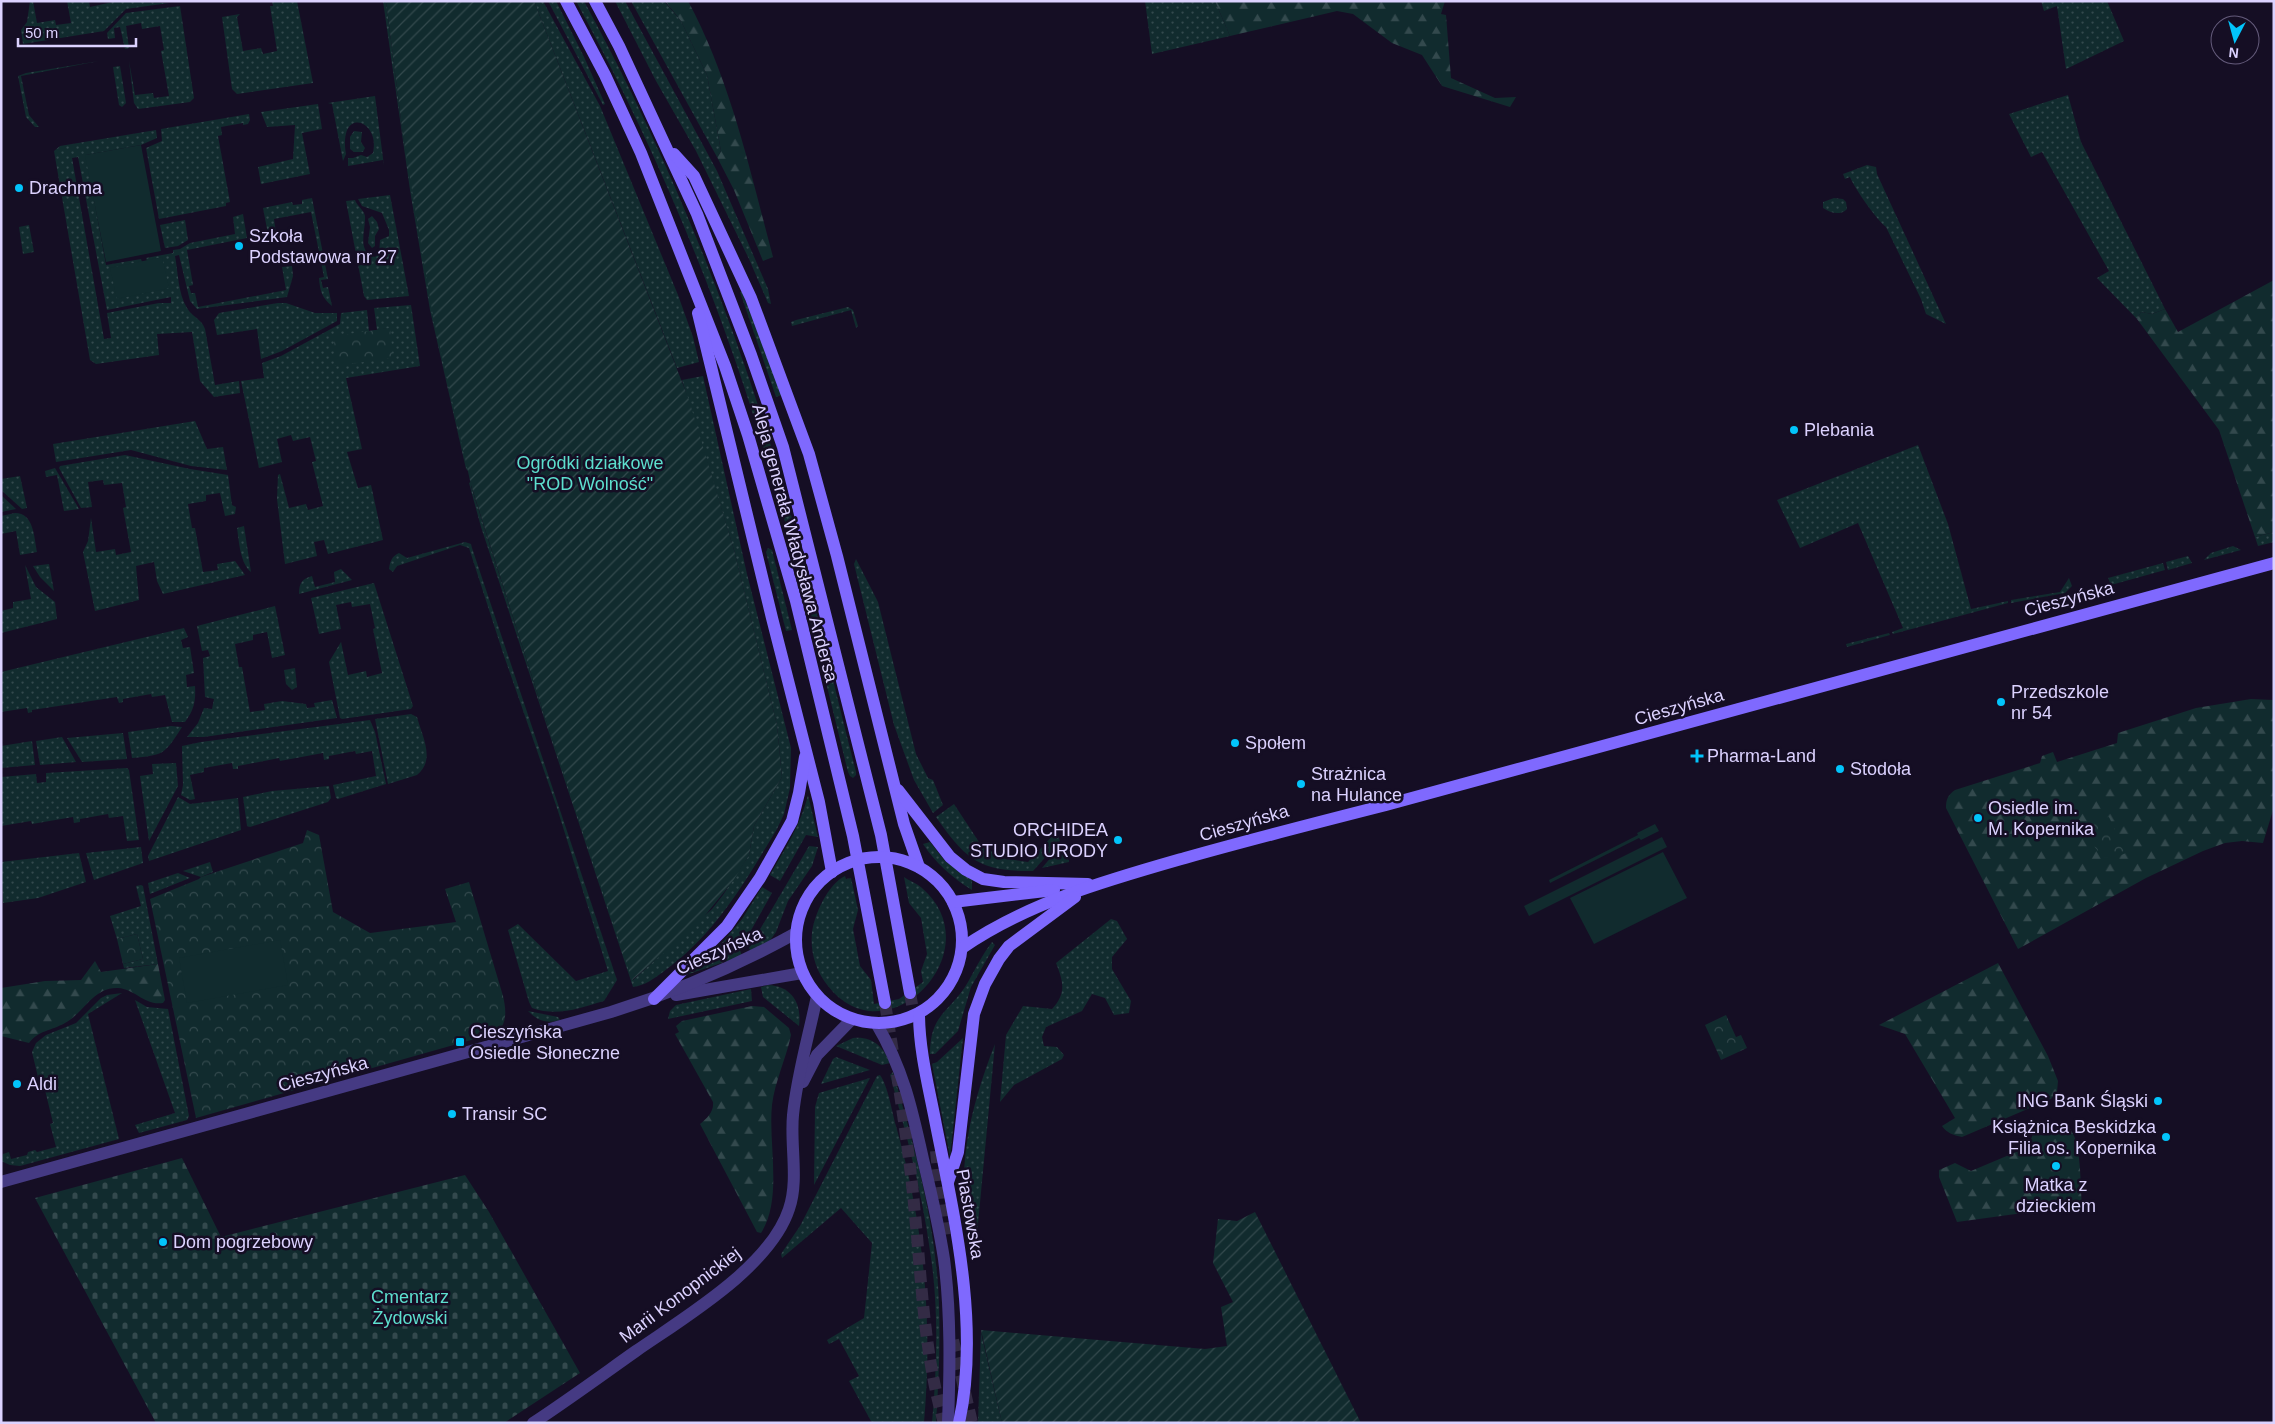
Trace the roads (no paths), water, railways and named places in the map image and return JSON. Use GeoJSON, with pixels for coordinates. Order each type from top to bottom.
{"type":"FeatureCollection","features":[{"type":"Feature","properties":{"kind":"main road","name":"Aleja generała Władysława Andersa"},"geometry":{"type":"LineString","coordinates":[[566,1],[605,75],[641,153],[726,366],[777,530],[853,836],[885,1003]]}},
{"type":"Feature","properties":{"kind":"main road","name":"Aleja generała Władysława Andersa"},"geometry":{"type":"LineString","coordinates":[[595,1],[667,146],[697,214],[751,355],[783,448],[881,835],[910,993]]}},
{"type":"Feature","properties":{"kind":"main road"},"geometry":{"type":"LineString","coordinates":[[667,146],[694,176],[747,289],[809,454],[837,556],[904,824],[919,867]]}},
{"type":"Feature","properties":{"kind":"main road"},"geometry":{"type":"LineString","coordinates":[[686,265],[819,802],[838,868]]}},
{"type":"Feature","properties":{"kind":"main road","name":"Cieszyńska"},"geometry":{"type":"LineString","coordinates":[[962,948],[992,927],[1093,884],[1296,827],[1474,782],[2274,563]]}},
{"type":"Feature","properties":{"kind":"main road"},"geometry":{"type":"LineString","coordinates":[[654,999],[727,926],[775,853],[792,821],[797,807],[806,750]]}},
{"type":"Feature","properties":{"kind":"main road"},"geometry":{"type":"LineString","coordinates":[[895,786],[950,857],[966,870],[983,879],[1004,882],[1093,884]]}},
{"type":"Feature","properties":{"kind":"main road"},"geometry":{"type":"LineString","coordinates":[[881,857],[900,860],[919,867],[944,888],[953,902],[960,924],[962,948],[953,979],[938,998],[919,1013],[898,1021],[876,1023],[852,1019],[833,1009],[817,996],[802,973],[797,953],[796,933],[799,918],[811,892],[838,868],[862,859],[881,857]]}},
{"type":"Feature","properties":{"kind":"main road"},"geometry":{"type":"LineString","coordinates":[[947,1183],[958,1152],[974,1014],[985,984],[998,959],[1009,946],[1093,884]]}},
{"type":"Feature","properties":{"kind":"main road","name":"Cieszyńska"},"geometry":{"type":"LineString","coordinates":[[953,902],[1093,884]]}},
{"type":"Feature","properties":{"kind":"main road","name":"Piastowska"},"geometry":{"type":"LineString","coordinates":[[919,1013],[919,1035],[923,1062],[962,1268],[966,1319],[964,1401],[958,1423]]}},
{"type":"Feature","properties":{"kind":"street","name":"Cieszyńska"},"geometry":{"type":"LineString","coordinates":[[654,999],[748,958],[796,933]]}},
{"type":"Feature","properties":{"kind":"street","name":"Cieszyńska"},"geometry":{"type":"LineString","coordinates":[[1,1182],[533,1035],[654,999],[802,973]]}},
{"type":"Feature","properties":{"kind":"street","name":"Marii Konopnickiej"},"geometry":{"type":"LineString","coordinates":[[533,1423],[681,1320],[748,1268],[766,1249],[784,1222],[790,1207],[792,1191],[795,1098],[817,996]]}},
{"type":"Feature","properties":{"kind":"street","name":"Marii Konopnickiej"},"geometry":{"type":"LineString","coordinates":[[795,1098],[817,1055],[852,1019]]}},
{"type":"Feature","properties":{"kind":"street","name":"Piastowska"},"geometry":{"type":"LineString","coordinates":[[876,1023],[896,1059],[906,1089],[937,1220],[947,1293],[948,1423]]}},
{"type":"Feature","properties":{"kind":"tunnel"},"geometry":{"type":"LineString","coordinates":[[910,993],[916,1027]]}},
{"type":"Feature","properties":{"kind":"tunnel"},"geometry":{"type":"LineString","coordinates":[[885,1003],[893,1052]]}},
{"type":"Feature","properties":{"kind":"tunnel"},"geometry":{"type":"LineString","coordinates":[[897,1074],[905,1127],[928,1345],[937,1397],[944,1423]]}},
{"type":"Feature","properties":{"kind":"tunnel"},"geometry":{"type":"LineString","coordinates":[[936,1151],[945,1240]]}},
{"type":"Feature","properties":{"kind":"tunnel"},"geometry":{"type":"LineString","coordinates":[[953,1340],[972,1423]]}},
{"type":"Feature","properties":{"kind":"place","name":"Drachma"},"geometry":{"type":"Point","coordinates":[19,188]}},
{"type":"Feature","properties":{"kind":"place","name":"Szkoła Podstawowa nr 27"},"geometry":{"type":"Point","coordinates":[239,246]}},
{"type":"Feature","properties":{"kind":"place","name":"Plebania"},"geometry":{"type":"Point","coordinates":[1794,430]}},
{"type":"Feature","properties":{"kind":"place","name":"Przedszkole nr 54"},"geometry":{"type":"Point","coordinates":[2001,702]}},
{"type":"Feature","properties":{"kind":"place","name":"Społem"},"geometry":{"type":"Point","coordinates":[1235,743]}},
{"type":"Feature","properties":{"kind":"place","name":"Pharma-Land"},"geometry":{"type":"Point","coordinates":[1697,756]}},
{"type":"Feature","properties":{"kind":"place","name":"Stodoła"},"geometry":{"type":"Point","coordinates":[1840,769]}},
{"type":"Feature","properties":{"kind":"place","name":"Strażnica na Hulance"},"geometry":{"type":"Point","coordinates":[1301,784]}},
{"type":"Feature","properties":{"kind":"place","name":"Osiedle im. M. Kopernika"},"geometry":{"type":"Point","coordinates":[1978,818]}},
{"type":"Feature","properties":{"kind":"place","name":"ORCHIDEA STUDIO URODY"},"geometry":{"type":"Point","coordinates":[1118,840]}},
{"type":"Feature","properties":{"kind":"place","name":"Cieszyńska Osiedle Słoneczne"},"geometry":{"type":"Point","coordinates":[460,1042]}},
{"type":"Feature","properties":{"kind":"place","name":"Aldi"},"geometry":{"type":"Point","coordinates":[17,1084]}},
{"type":"Feature","properties":{"kind":"place","name":"ING Bank Śląski"},"geometry":{"type":"Point","coordinates":[2158,1101]}},
{"type":"Feature","properties":{"kind":"place","name":"Transir SC"},"geometry":{"type":"Point","coordinates":[452,1114]}},
{"type":"Feature","properties":{"kind":"place","name":"Książnica Beskidzka Filia os. Kopernika"},"geometry":{"type":"Point","coordinates":[2166,1137]}},
{"type":"Feature","properties":{"kind":"place","name":"Matka z dzieckiem"},"geometry":{"type":"Point","coordinates":[2056,1166]}},
{"type":"Feature","properties":{"kind":"place","name":"Dom pogrzebowy"},"geometry":{"type":"Point","coordinates":[163,1242]}},
{"type":"Feature","properties":{"kind":"park label","name":"Ogródki działkowe \"ROD Wolność\""},"geometry":{"type":"Point","coordinates":[590,473]}},
{"type":"Feature","properties":{"kind":"park label","name":"Cmentarz Żydowski"},"geometry":{"type":"Point","coordinates":[410,1307]}}]}
